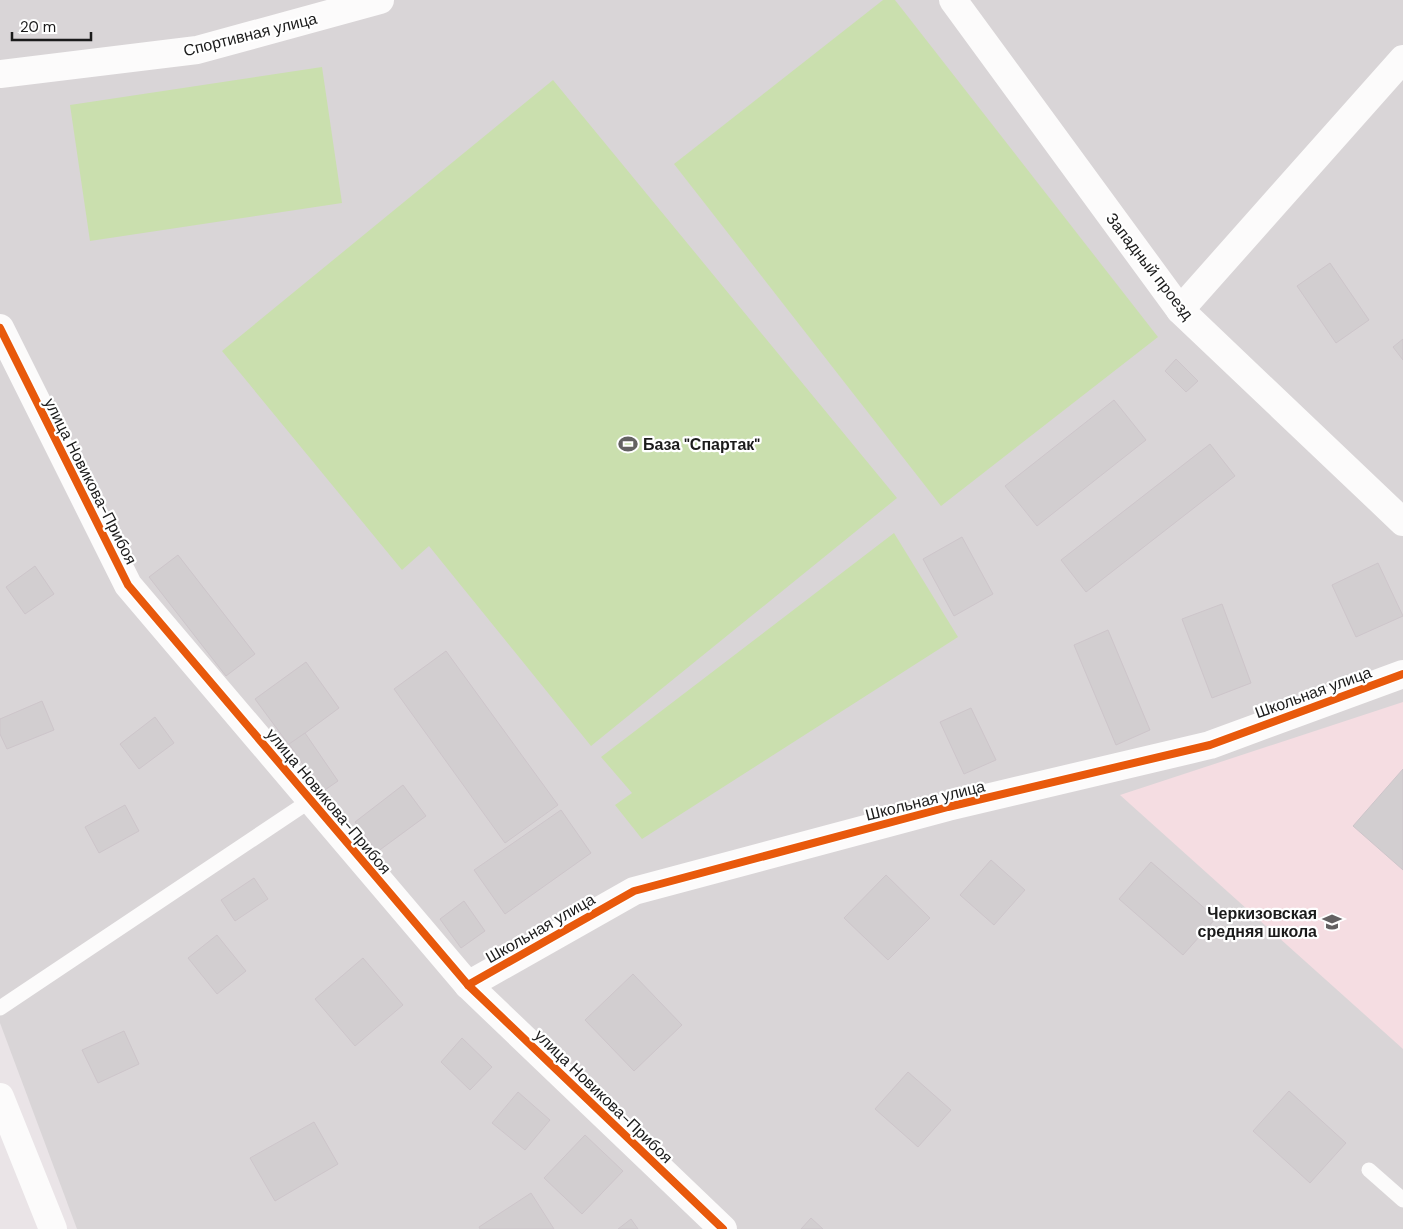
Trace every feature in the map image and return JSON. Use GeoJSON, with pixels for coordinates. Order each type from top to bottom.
{"type":"FeatureCollection","features":[{"type":"Feature","properties":{"kind":"street","name":"Спортивная улица"},"geometry":{"type":"LineString","coordinates":[[0,74],[197,50],[380,0]]}},
{"type":"Feature","properties":{"kind":"street","name":"Западный проезд"},"geometry":{"type":"LineString","coordinates":[[953,0],[1180,310],[1403,522]]}},
{"type":"Feature","properties":{"kind":"street"},"geometry":{"type":"LineString","coordinates":[[1180,310],[1403,59]]}},
{"type":"Feature","properties":{"kind":"street","name":"улица Новикова-Прибоя"},"geometry":{"type":"LineString","coordinates":[[0,328],[128,585],[468,985],[723,1229]]}},
{"type":"Feature","properties":{"kind":"street","name":"Школьная улица"},"geometry":{"type":"LineString","coordinates":[[468,985],[634,891],[948,807],[1210,745],[1403,674]]}},
{"type":"Feature","properties":{"kind":"street"},"geometry":{"type":"LineString","coordinates":[[0,1097],[53,1229]]}},
{"type":"Feature","properties":{"kind":"lane"},"geometry":{"type":"LineString","coordinates":[[0,1008],[311,800]]}},
{"type":"Feature","properties":{"kind":"lane"},"geometry":{"type":"LineString","coordinates":[[1369,1170],[1403,1200]]}},
{"type":"Feature","properties":{"kind":"shaded area"},"geometry":{"type":"Polygon","coordinates":[[[0,0],[1403,0],[1403,1229],[77,1229],[0,1023],[0,0]]]}},
{"type":"Feature","properties":{"kind":"shaded area","name":"Черкизовская средняя школа"},"geometry":{"type":"Polygon","coordinates":[[[1403,702],[1403,1049],[1120,795],[1403,702]]]}},
{"type":"Feature","properties":{"kind":"green space"},"geometry":{"type":"Polygon","coordinates":[[[883,0],[895,0],[1158,337],[941,506],[674,164],[883,0]]]}},
{"type":"Feature","properties":{"kind":"green space"},"geometry":{"type":"Polygon","coordinates":[[[322,67],[342,203],[90,241],[70,105],[322,67]]]}},
{"type":"Feature","properties":{"kind":"green space"},"geometry":{"type":"Polygon","coordinates":[[[553,80],[897,498],[591,746],[429,546],[402,570],[222,351],[553,80]]]}},
{"type":"Feature","properties":{"kind":"green space"},"geometry":{"type":"Polygon","coordinates":[[[894,533],[958,637],[642,839],[615,805],[632,793],[601,757],[894,533]]]}},
{"type":"Feature","properties":{"kind":"building"},"geometry":{"type":"Polygon","coordinates":[[[1330,263],[1369,320],[1336,343],[1297,286],[1330,263]]]}},
{"type":"Feature","properties":{"kind":"building"},"geometry":{"type":"Polygon","coordinates":[[[1403,339],[1403,360],[1393,347],[1403,339]]]}},
{"type":"Feature","properties":{"kind":"building"},"geometry":{"type":"Polygon","coordinates":[[[1176,359],[1198,381],[1186,392],[1165,371],[1176,359]]]}},
{"type":"Feature","properties":{"kind":"building"},"geometry":{"type":"Polygon","coordinates":[[[1114,400],[1146,440],[1037,526],[1005,486],[1114,400]]]}},
{"type":"Feature","properties":{"kind":"building"},"geometry":{"type":"Polygon","coordinates":[[[1210,444],[1235,476],[1086,592],[1061,560],[1210,444]]]}},
{"type":"Feature","properties":{"kind":"building"},"geometry":{"type":"Polygon","coordinates":[[[962,537],[993,594],[954,616],[923,559],[962,537]]]}},
{"type":"Feature","properties":{"kind":"building"},"geometry":{"type":"Polygon","coordinates":[[[178,555],[255,654],[226,676],[149,577],[178,555]]]}},
{"type":"Feature","properties":{"kind":"building"},"geometry":{"type":"Polygon","coordinates":[[[1378,563],[1403,616],[1356,637],[1332,585],[1378,563]]]}},
{"type":"Feature","properties":{"kind":"building"},"geometry":{"type":"Polygon","coordinates":[[[35,566],[54,594],[25,614],[6,587],[35,566]]]}},
{"type":"Feature","properties":{"kind":"building"},"geometry":{"type":"Polygon","coordinates":[[[1222,604],[1251,683],[1212,698],[1182,619],[1222,604]]]}},
{"type":"Feature","properties":{"kind":"building"},"geometry":{"type":"Polygon","coordinates":[[[1108,630],[1150,730],[1116,745],[1074,645],[1108,630]]]}},
{"type":"Feature","properties":{"kind":"building"},"geometry":{"type":"Polygon","coordinates":[[[446,651],[558,805],[505,843],[394,689],[446,651]]]}},
{"type":"Feature","properties":{"kind":"building"},"geometry":{"type":"Polygon","coordinates":[[[306,662],[339,708],[289,745],[255,699],[306,662]]]}},
{"type":"Feature","properties":{"kind":"building"},"geometry":{"type":"Polygon","coordinates":[[[42,701],[54,730],[7,749],[0,734],[0,719],[42,701]]]}},
{"type":"Feature","properties":{"kind":"building"},"geometry":{"type":"Polygon","coordinates":[[[971,708],[996,760],[964,774],[940,722],[971,708]]]}},
{"type":"Feature","properties":{"kind":"building"},"geometry":{"type":"Polygon","coordinates":[[[155,717],[174,743],[139,769],[120,744],[155,717]]]}},
{"type":"Feature","properties":{"kind":"building"},"geometry":{"type":"Polygon","coordinates":[[[305,733],[338,781],[322,792],[289,744],[305,733]]]}},
{"type":"Feature","properties":{"kind":"building"},"geometry":{"type":"Polygon","coordinates":[[[1403,769],[1403,870],[1353,826],[1403,769]]]}},
{"type":"Feature","properties":{"kind":"building"},"geometry":{"type":"Polygon","coordinates":[[[403,785],[426,816],[377,852],[355,822],[403,785]]]}},
{"type":"Feature","properties":{"kind":"building"},"geometry":{"type":"Polygon","coordinates":[[[125,805],[139,831],[99,853],[85,827],[125,805]]]}},
{"type":"Feature","properties":{"kind":"building"},"geometry":{"type":"Polygon","coordinates":[[[561,810],[591,853],[505,914],[474,870],[561,810]]]}},
{"type":"Feature","properties":{"kind":"building"},"geometry":{"type":"Polygon","coordinates":[[[991,860],[1025,890],[994,925],[960,895],[991,860]]]}},
{"type":"Feature","properties":{"kind":"building"},"geometry":{"type":"Polygon","coordinates":[[[1151,862],[1216,918],[1183,955],[1119,899],[1151,862]]]}},
{"type":"Feature","properties":{"kind":"building"},"geometry":{"type":"Polygon","coordinates":[[[886,875],[930,918],[888,960],[844,918],[886,875]]]}},
{"type":"Feature","properties":{"kind":"building"},"geometry":{"type":"Polygon","coordinates":[[[254,878],[268,899],[235,921],[221,900],[254,878]]]}},
{"type":"Feature","properties":{"kind":"building"},"geometry":{"type":"Polygon","coordinates":[[[464,901],[485,931],[461,948],[440,919],[464,901]]]}},
{"type":"Feature","properties":{"kind":"building"},"geometry":{"type":"Polygon","coordinates":[[[217,935],[246,971],[217,994],[188,958],[217,935]]]}},
{"type":"Feature","properties":{"kind":"building"},"geometry":{"type":"Polygon","coordinates":[[[363,958],[403,1005],[355,1046],[315,999],[363,958]]]}},
{"type":"Feature","properties":{"kind":"building"},"geometry":{"type":"Polygon","coordinates":[[[633,974],[682,1025],[634,1071],[585,1020],[633,974]]]}},
{"type":"Feature","properties":{"kind":"building"},"geometry":{"type":"Polygon","coordinates":[[[124,1031],[139,1064],[98,1083],[82,1050],[124,1031]]]}},
{"type":"Feature","properties":{"kind":"building"},"geometry":{"type":"Polygon","coordinates":[[[462,1038],[492,1067],[470,1090],[441,1062],[462,1038]]]}},
{"type":"Feature","properties":{"kind":"building"},"geometry":{"type":"Polygon","coordinates":[[[908,1072],[951,1110],[918,1147],[875,1109],[908,1072]]]}},
{"type":"Feature","properties":{"kind":"building"},"geometry":{"type":"Polygon","coordinates":[[[1289,1091],[1346,1143],[1310,1183],[1253,1131],[1289,1091]]]}},
{"type":"Feature","properties":{"kind":"building"},"geometry":{"type":"Polygon","coordinates":[[[518,1092],[550,1120],[525,1150],[492,1123],[518,1092]]]}},
{"type":"Feature","properties":{"kind":"building"},"geometry":{"type":"Polygon","coordinates":[[[314,1122],[338,1164],[275,1201],[250,1158],[314,1122]]]}},
{"type":"Feature","properties":{"kind":"building"},"geometry":{"type":"Polygon","coordinates":[[[585,1135],[623,1171],[582,1214],[544,1178],[585,1135]]]}},
{"type":"Feature","properties":{"kind":"building"},"geometry":{"type":"Polygon","coordinates":[[[531,1193],[554,1229],[480,1229],[479,1227],[531,1193]]]}},
{"type":"Feature","properties":{"kind":"building"},"geometry":{"type":"Polygon","coordinates":[[[811,1218],[823,1229],[801,1229],[811,1218]]]}},
{"type":"Feature","properties":{"kind":"building"},"geometry":{"type":"Polygon","coordinates":[[[631,1219],[638,1229],[618,1229],[631,1219]]]}},
{"type":"Feature","properties":{"kind":"cycle path"},"geometry":{"type":"LineString","coordinates":[[0,328],[128,585],[468,985],[723,1229]]}},
{"type":"Feature","properties":{"kind":"cycle path"},"geometry":{"type":"LineString","coordinates":[[468,985],[634,891],[948,807],[1210,745],[1403,674]]}},
{"type":"Feature","properties":{"kind":"place","name":"База \"Спартак\""},"geometry":{"type":"Point","coordinates":[628,444]}},
{"type":"Feature","properties":{"kind":"place","name":"Черкизовская средняя школа"},"geometry":{"type":"Point","coordinates":[1332,922]}}]}
